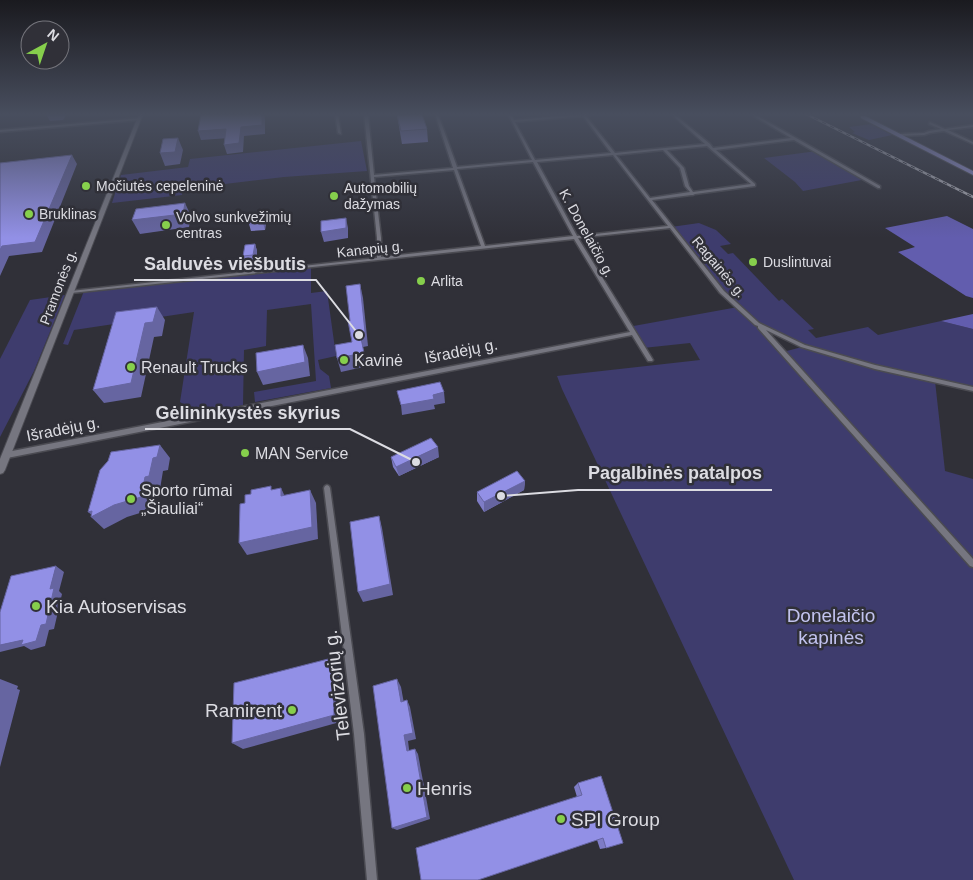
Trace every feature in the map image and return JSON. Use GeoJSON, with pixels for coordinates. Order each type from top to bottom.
{"type":"FeatureCollection","features":[{"type":"Feature","properties":{"kind":"main road","name":"Pramonės g."},"geometry":{"type":"LineString","coordinates":[[0,470],[3,454],[71,292],[125,155]]}},
{"type":"Feature","properties":{"kind":"main road"},"geometry":{"type":"LineString","coordinates":[[938,155],[973,173]]}},
{"type":"Feature","properties":{"kind":"street"},"geometry":{"type":"LineString","coordinates":[[371,155],[380,259]]}},
{"type":"Feature","properties":{"kind":"street"},"geometry":{"type":"LineString","coordinates":[[450,155],[483,247]]}},
{"type":"Feature","properties":{"kind":"street","name":"K. Donelaičio g."},"geometry":{"type":"LineString","coordinates":[[532,155],[575,237],[650,360]]}},
{"type":"Feature","properties":{"kind":"street"},"geometry":{"type":"LineString","coordinates":[[373,176],[602,155]]}},
{"type":"Feature","properties":{"kind":"street","name":"Ragainės g."},"geometry":{"type":"LineString","coordinates":[[615,155],[722,292],[757,324],[803,346],[874,367],[973,390]]}},
{"type":"Feature","properties":{"kind":"street"},"geometry":{"type":"LineString","coordinates":[[670,155],[680,166],[687,186],[693,194]]}},
{"type":"Feature","properties":{"kind":"street"},"geometry":{"type":"LineString","coordinates":[[649,199],[754,184],[721,155]]}},
{"type":"Feature","properties":{"kind":"street"},"geometry":{"type":"LineString","coordinates":[[823,155],[879,187]]}},
{"type":"Feature","properties":{"kind":"street","name":"Kanapių g."},"geometry":{"type":"LineString","coordinates":[[71,292],[671,227]]}},
{"type":"Feature","properties":{"kind":"street"},"geometry":{"type":"LineString","coordinates":[[757,324],[973,564]]}},
{"type":"Feature","properties":{"kind":"street","name":"Išradėjų g."},"geometry":{"type":"LineString","coordinates":[[3,454],[633,333]]}},
{"type":"Feature","properties":{"kind":"street","name":"Televizorių g."},"geometry":{"type":"LineString","coordinates":[[327,488],[359,734],[372,880]]}},
{"type":"Feature","properties":{"kind":"green space"},"geometry":{"type":"Polygon","coordinates":[[[227,155],[364,155],[367,171],[284,177],[183,189],[182,195],[112,203],[121,175],[188,167],[190,159],[227,155]]]}},
{"type":"Feature","properties":{"kind":"green space"},"geometry":{"type":"Polygon","coordinates":[[[786,155],[824,155],[867,179],[803,191],[795,182],[764,158],[786,155]]]}},
{"type":"Feature","properties":{"kind":"green space","name":"Donelaičio kapinės"},"geometry":{"type":"Polygon","coordinates":[[[699,223],[716,230],[731,244],[720,246],[728,254],[733,253],[779,301],[782,299],[814,329],[808,330],[816,338],[868,327],[878,335],[941,321],[973,329],[973,389],[935,381],[945,471],[973,479],[973,880],[794,880],[562,389],[557,376],[700,360],[690,343],[643,348],[628,327],[738,307],[722,292],[671,227],[699,223]],[[759,325],[783,352],[802,347],[759,325]]]}},
{"type":"Feature","properties":{"kind":"green space"},"geometry":{"type":"Polygon","coordinates":[[[311,267],[311,293],[327,291],[336,356],[318,360],[320,369],[329,376],[331,388],[255,402],[254,392],[316,381],[311,304],[267,310],[266,346],[244,350],[243,405],[188,416],[183,413],[183,404],[180,402],[194,312],[74,330],[68,345],[63,344],[84,291],[311,267]]]}},
{"type":"Feature","properties":{"kind":"green space"},"geometry":{"type":"Polygon","coordinates":[[[65,295],[34,371],[0,437],[0,359],[30,300],[65,295]]]}},
{"type":"Feature","properties":{"kind":"shaded area"},"geometry":{"type":"Polygon","coordinates":[[[947,216],[973,229],[973,298],[966,296],[898,252],[915,247],[885,228],[947,216]]]}},
{"type":"Feature","properties":{"kind":"shaded area"},"geometry":{"type":"Polygon","coordinates":[[[973,314],[973,329],[941,321],[973,314]]]}},
{"type":"Feature","properties":{"kind":"building","name":"Bruklinas"},"geometry":{"type":"Polygon","coordinates":[[[72,155],[35,242],[2,246],[0,250],[0,163],[72,155]]]}},
{"type":"Feature","properties":{"kind":"building"},"geometry":{"type":"Polygon","coordinates":[[[185,203],[183,214],[132,220],[136,209],[185,203]]]}},
{"type":"Feature","properties":{"kind":"building"},"geometry":{"type":"Polygon","coordinates":[[[264,215],[263,223],[249,224],[250,216],[264,215]]]}},
{"type":"Feature","properties":{"kind":"building"},"geometry":{"type":"Polygon","coordinates":[[[346,218],[346,228],[321,232],[321,221],[346,218]]]}},
{"type":"Feature","properties":{"kind":"building"},"geometry":{"type":"Polygon","coordinates":[[[255,244],[253,255],[243,256],[245,245],[255,244]]]}},
{"type":"Feature","properties":{"kind":"building"},"geometry":{"type":"Polygon","coordinates":[[[360,284],[365,332],[360,333],[364,353],[337,358],[335,345],[352,342],[348,321],[350,321],[346,286],[360,284]]]}},
{"type":"Feature","properties":{"kind":"building"},"geometry":{"type":"Polygon","coordinates":[[[157,307],[153,322],[145,323],[131,383],[93,390],[116,312],[157,307]]]}},
{"type":"Feature","properties":{"kind":"building"},"geometry":{"type":"Polygon","coordinates":[[[303,345],[305,362],[257,372],[256,353],[303,345]]]}},
{"type":"Feature","properties":{"kind":"building"},"geometry":{"type":"Polygon","coordinates":[[[440,382],[444,392],[433,395],[434,399],[401,405],[397,391],[440,382]]]}},
{"type":"Feature","properties":{"kind":"building"},"geometry":{"type":"Polygon","coordinates":[[[431,438],[438,447],[396,467],[391,457],[431,438]]]}},
{"type":"Feature","properties":{"kind":"building"},"geometry":{"type":"Polygon","coordinates":[[[160,445],[157,457],[153,458],[149,476],[145,477],[141,497],[114,505],[91,517],[92,511],[88,512],[100,470],[108,461],[111,452],[160,445]]]}},
{"type":"Feature","properties":{"kind":"building"},"geometry":{"type":"Polygon","coordinates":[[[517,471],[525,481],[484,502],[477,492],[517,471]]]}},
{"type":"Feature","properties":{"kind":"building"},"geometry":{"type":"Polygon","coordinates":[[[271,486],[271,490],[281,488],[281,496],[310,490],[312,527],[239,543],[240,504],[245,503],[245,495],[251,494],[251,490],[271,486]]]}},
{"type":"Feature","properties":{"kind":"building"},"geometry":{"type":"Polygon","coordinates":[[[379,516],[390,584],[358,592],[350,522],[379,516]]]}},
{"type":"Feature","properties":{"kind":"building","name":"Kia Autoservisas"},"geometry":{"type":"Polygon","coordinates":[[[56,566],[50,589],[54,588],[46,624],[41,625],[36,641],[21,645],[23,640],[0,645],[0,612],[11,576],[56,566]]]}},
{"type":"Feature","properties":{"kind":"building","name":"Ramirent"},"geometry":{"type":"Polygon","coordinates":[[[332,658],[334,715],[232,743],[234,683],[332,658]]]}},
{"type":"Feature","properties":{"kind":"building","name":"Henris"},"geometry":{"type":"Polygon","coordinates":[[[397,679],[401,702],[407,700],[413,733],[404,735],[407,751],[415,749],[427,817],[392,828],[373,686],[397,679]]]}},
{"type":"Feature","properties":{"kind":"building","name":"SPI Group"},"geometry":{"type":"Polygon","coordinates":[[[601,776],[623,843],[606,848],[603,838],[478,880],[421,880],[416,848],[582,795],[578,783],[601,776]]]}},
{"type":"Feature","properties":{"kind":"railway"},"geometry":{"type":"LineString","coordinates":[[889,155],[973,197]]}},
{"type":"Feature","properties":{"kind":"place","name":"Močiutės cepeleninė"},"geometry":{"type":"Point","coordinates":[86,186]}},
{"type":"Feature","properties":{"kind":"place","name":"Automobilių dažymas"},"geometry":{"type":"Point","coordinates":[334,196]}},
{"type":"Feature","properties":{"kind":"place","name":"Bruklinas"},"geometry":{"type":"Point","coordinates":[29,214]}},
{"type":"Feature","properties":{"kind":"place","name":"Volvo sunkvežimių centras"},"geometry":{"type":"Point","coordinates":[166,225]}},
{"type":"Feature","properties":{"kind":"place","name":"Duslintuvai"},"geometry":{"type":"Point","coordinates":[753,262]}},
{"type":"Feature","properties":{"kind":"place","name":"Arlita"},"geometry":{"type":"Point","coordinates":[421,281]}},
{"type":"Feature","properties":{"kind":"place","name":"Salduvės viešbutis"},"geometry":{"type":"Point","coordinates":[359,335]}},
{"type":"Feature","properties":{"kind":"place","name":"Kavinė"},"geometry":{"type":"Point","coordinates":[344,360]}},
{"type":"Feature","properties":{"kind":"place","name":"Renault Trucks"},"geometry":{"type":"Point","coordinates":[131,367]}},
{"type":"Feature","properties":{"kind":"place","name":"MAN Service"},"geometry":{"type":"Point","coordinates":[245,453]}},
{"type":"Feature","properties":{"kind":"place","name":"Gėlininkystės skyrius"},"geometry":{"type":"Point","coordinates":[416,462]}},
{"type":"Feature","properties":{"kind":"place","name":"Pagalbinės patalpos"},"geometry":{"type":"Point","coordinates":[501,496]}},
{"type":"Feature","properties":{"kind":"place","name":"Sporto rūmai „Šiauliai“"},"geometry":{"type":"Point","coordinates":[131,499]}},
{"type":"Feature","properties":{"kind":"place","name":"Kia Autoservisas"},"geometry":{"type":"Point","coordinates":[36,606]}},
{"type":"Feature","properties":{"kind":"place","name":"Ramirent"},"geometry":{"type":"Point","coordinates":[292,710]}},
{"type":"Feature","properties":{"kind":"place","name":"Henris"},"geometry":{"type":"Point","coordinates":[407,788]}},
{"type":"Feature","properties":{"kind":"place","name":"SPI Group"},"geometry":{"type":"Point","coordinates":[561,819]}}]}
